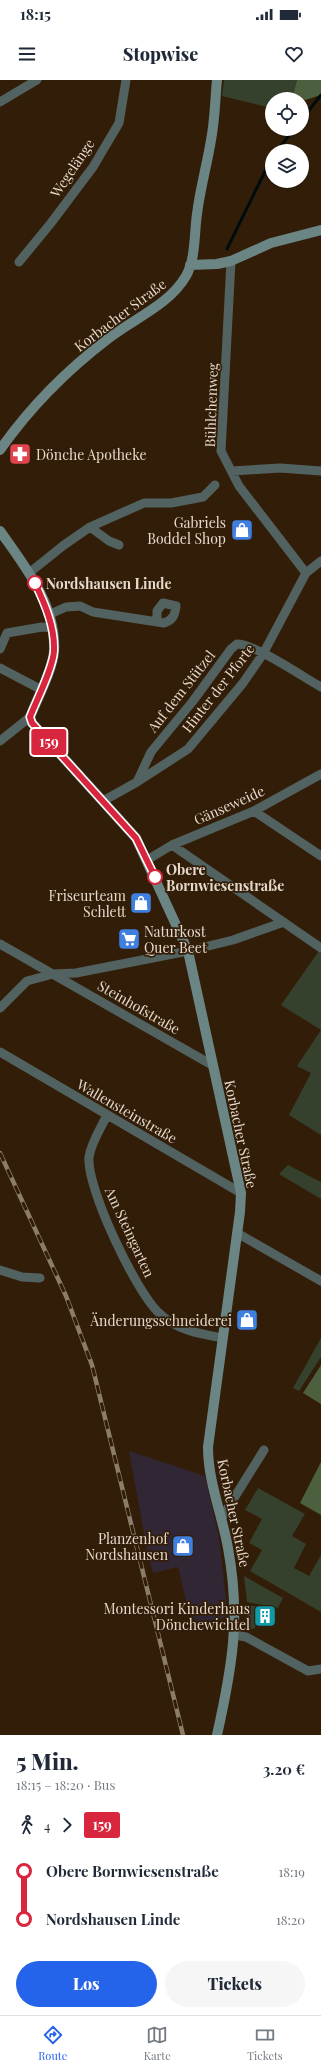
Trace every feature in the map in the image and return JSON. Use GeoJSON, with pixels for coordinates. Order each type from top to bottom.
{"type":"FeatureCollection","features":[{"type":"Feature","properties":{"kind":"street"},"geometry":{"type":"LineString","coordinates":[[0,102],[37,80]]}},
{"type":"Feature","properties":{"kind":"street","name":"Wegelänge"},"geometry":{"type":"LineString","coordinates":[[19,262],[52,222],[96,160],[118,123],[126,80]]}},
{"type":"Feature","properties":{"kind":"street","name":"Korbacher Straße"},"geometry":{"type":"LineString","coordinates":[[0,450],[15,428],[54,385],[109,338],[165,300],[179,286],[190,265],[199,197],[212,139],[217,80]]}},
{"type":"Feature","properties":{"kind":"street"},"geometry":{"type":"LineString","coordinates":[[190,265],[217,264],[231,261],[271,243],[321,230]]}},
{"type":"Feature","properties":{"kind":"street","name":"Bühlchenweg"},"geometry":{"type":"LineString","coordinates":[[231,261],[221,451],[239,486],[306,573]]}},
{"type":"Feature","properties":{"kind":"street"},"geometry":{"type":"LineString","coordinates":[[232,471],[280,468],[321,471]]}},
{"type":"Feature","properties":{"kind":"street"},"geometry":{"type":"LineString","coordinates":[[29,573],[64,545],[90,527],[144,503],[171,503],[203,497],[215,485]]}},
{"type":"Feature","properties":{"kind":"street"},"geometry":{"type":"LineString","coordinates":[[90,527],[109,541],[119,545]]}},
{"type":"Feature","properties":{"kind":"street"},"geometry":{"type":"LineString","coordinates":[[0,531],[29,573],[48,615],[54,651],[48,673],[40,689],[30,717],[0,741]]}},
{"type":"Feature","properties":{"kind":"street","name":"Hinter der Pforte"},"geometry":{"type":"LineString","coordinates":[[103,801],[137,782],[188,749],[243,683],[263,654],[306,573],[321,561]]}},
{"type":"Feature","properties":{"kind":"street"},"geometry":{"type":"LineString","coordinates":[[48,615],[66,607],[80,606],[93,612],[156,621]]}},
{"type":"Feature","properties":{"kind":"street"},"geometry":{"type":"LineString","coordinates":[[0,649],[7,633],[42,627],[51,628]]}},
{"type":"Feature","properties":{"kind":"street","name":"Auf dem Stützel"},"geometry":{"type":"LineString","coordinates":[[137,782],[151,752],[193,701],[231,649],[237,644],[243,644],[263,654],[321,687]]}},
{"type":"Feature","properties":{"kind":"street"},"geometry":{"type":"LineString","coordinates":[[0,668],[40,689]]}},
{"type":"Feature","properties":{"kind":"street","name":"Korbacher Straße"},"geometry":{"type":"LineString","coordinates":[[30,717],[32,723],[136,838],[148,860],[188,951],[241,1193],[208,1447],[208,1466],[228,1547],[234,1582],[235,1634],[228,1682],[217,1735]]}},
{"type":"Feature","properties":{"kind":"street","name":"Gänseweide"},"geometry":{"type":"LineString","coordinates":[[148,860],[172,845],[254,810],[321,774]]}},
{"type":"Feature","properties":{"kind":"street"},"geometry":{"type":"LineString","coordinates":[[254,810],[321,856]]}},
{"type":"Feature","properties":{"kind":"street"},"geometry":{"type":"LineString","coordinates":[[172,845],[321,948]]}},
{"type":"Feature","properties":{"kind":"street"},"geometry":{"type":"LineString","coordinates":[[0,1008],[27,981],[53,974],[76,973],[188,951],[233,940],[284,922]]}},
{"type":"Feature","properties":{"kind":"street","name":"Steinhofstraße"},"geometry":{"type":"LineString","coordinates":[[0,944],[212,1065]]}},
{"type":"Feature","properties":{"kind":"street","name":"Wallensteinstraße"},"geometry":{"type":"LineString","coordinates":[[0,1052],[241,1193]]}},
{"type":"Feature","properties":{"kind":"street","name":"Am Steingarten"},"geometry":{"type":"LineString","coordinates":[[107,1115],[89,1157],[93,1186],[110,1229],[135,1279],[158,1313],[176,1325],[199,1334],[223,1338]]}},
{"type":"Feature","properties":{"kind":"street"},"geometry":{"type":"LineString","coordinates":[[237,1233],[321,1281]]}},
{"type":"Feature","properties":{"kind":"street"},"geometry":{"type":"LineString","coordinates":[[0,1270],[22,1277],[40,1278]]}},
{"type":"Feature","properties":{"kind":"street"},"geometry":{"type":"LineString","coordinates":[[221,1519],[264,1450]]}},
{"type":"Feature","properties":{"kind":"street"},"geometry":{"type":"LineString","coordinates":[[235,1634],[246,1637],[308,1671],[321,1669]]}},
{"type":"Feature","properties":{"kind":"shaded area","name":"Planzenhof Nordshausen"},"geometry":{"type":"Polygon","coordinates":[[[129,1451],[205,1476],[219,1537],[228,1617],[199,1624],[189,1613],[178,1567],[153,1573],[148,1555],[129,1451]]]}},
{"type":"Feature","properties":{"kind":"green space"},"geometry":{"type":"Polygon","coordinates":[[[224,80],[297,80],[294,92],[265,92],[265,106],[222,96],[224,80]]]}},
{"type":"Feature","properties":{"kind":"green space"},"geometry":{"type":"Polygon","coordinates":[[[297,80],[321,80],[321,95],[309,99],[309,92],[294,92],[297,80]]]}},
{"type":"Feature","properties":{"kind":"green space"},"geometry":{"type":"Polygon","coordinates":[[[321,948],[321,1030],[281,1005],[321,948]]]}},
{"type":"Feature","properties":{"kind":"green space"},"geometry":{"type":"Polygon","coordinates":[[[321,1030],[321,1135],[289,1115],[311,1073],[297,1066],[321,1030]]]}},
{"type":"Feature","properties":{"kind":"green space"},"geometry":{"type":"Polygon","coordinates":[[[288,1165],[321,1182],[321,1199],[279,1174],[288,1165]]]}},
{"type":"Feature","properties":{"kind":"green space"},"geometry":{"type":"Polygon","coordinates":[[[321,1338],[321,1357],[299,1391],[293,1388],[321,1338]]]}},
{"type":"Feature","properties":{"kind":"green space"},"geometry":{"type":"Polygon","coordinates":[[[321,1365],[321,1404],[303,1393],[321,1365]]]}},
{"type":"Feature","properties":{"kind":"green space"},"geometry":{"type":"Polygon","coordinates":[[[321,1462],[321,1515],[300,1503],[321,1462]]]}},
{"type":"Feature","properties":{"kind":"green space"},"geometry":{"type":"Polygon","coordinates":[[[258,1488],[305,1514],[292,1536],[306,1544],[294,1568],[309,1576],[321,1555],[321,1612],[250,1571],[262,1550],[249,1543],[262,1519],[245,1510],[258,1488]]]}},
{"type":"Feature","properties":{"kind":"green space"},"geometry":{"type":"Polygon","coordinates":[[[244,1576],[283,1598],[278,1608],[247,1602],[244,1576]]]}},
{"type":"Feature","properties":{"kind":"green space"},"geometry":{"type":"Polygon","coordinates":[[[247,1605],[259,1607],[254,1619],[257,1620],[255,1628],[249,1630],[245,1628],[247,1605]]]}},
{"type":"Feature","properties":{"kind":"waterway"},"geometry":{"type":"LineString","coordinates":[[309,110],[321,95]]}},
{"type":"Feature","properties":{"kind":"waterway"},"geometry":{"type":"LineString","coordinates":[[282,144],[289,136]]}},
{"type":"Feature","properties":{"kind":"waterway"},"geometry":{"type":"LineString","coordinates":[[227,249],[265,171]]}},
{"type":"Feature","properties":{"kind":"railway"},"geometry":{"type":"LineString","coordinates":[[0,1153],[66,1296],[92,1365],[183,1735]]}},
{"type":"Feature","properties":{"kind":"bus line","name":"159"},"geometry":{"type":"LineString","coordinates":[[35,583],[48,615],[54,651],[48,673],[40,689],[30,717],[32,723],[136,838],[155,877]]}},
{"type":"Feature","properties":{"kind":"place","name":"Dönche Apotheke"},"geometry":{"type":"Point","coordinates":[20,454]}},
{"type":"Feature","properties":{"kind":"place","name":"Gabriels Boddel Shop"},"geometry":{"type":"Point","coordinates":[242,530]}},
{"type":"Feature","properties":{"kind":"place","name":"Nordshausen Linde"},"geometry":{"type":"Point","coordinates":[35,583]}},
{"type":"Feature","properties":{"kind":"place","name":"Obere Bornwiesenstraße"},"geometry":{"type":"Point","coordinates":[155,877]}},
{"type":"Feature","properties":{"kind":"place","name":"Friseurteam Schlett"},"geometry":{"type":"Point","coordinates":[141,903]}},
{"type":"Feature","properties":{"kind":"place","name":"Naturkost Quer Beet"},"geometry":{"type":"Point","coordinates":[129,939]}},
{"type":"Feature","properties":{"kind":"place","name":"Änderungsschneiderei"},"geometry":{"type":"Point","coordinates":[247,1320]}},
{"type":"Feature","properties":{"kind":"place","name":"Planzenhof Nordshausen"},"geometry":{"type":"Point","coordinates":[183,1546]}},
{"type":"Feature","properties":{"kind":"place","name":"Montessori Kinderhaus Dönchewichtel"},"geometry":{"type":"Point","coordinates":[265,1616]}}]}
